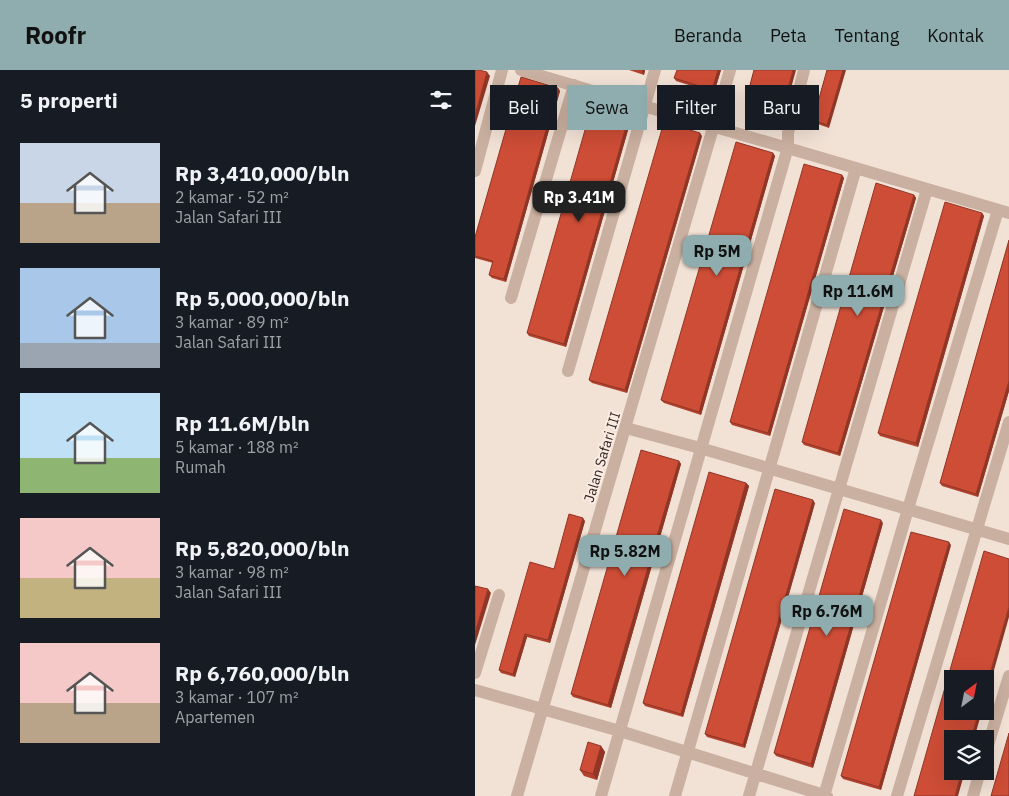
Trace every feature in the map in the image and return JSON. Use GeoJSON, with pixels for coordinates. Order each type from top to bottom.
{"type":"FeatureCollection","features":[{"type":"Feature","properties":{"kind":"street"},"geometry":{"type":"LineString","coordinates":[[475,171],[502,70]]}},
{"type":"Feature","properties":{"kind":"street"},"geometry":{"type":"LineString","coordinates":[[521,70],[574,85]]}},
{"type":"Feature","properties":{"kind":"street"},"geometry":{"type":"LineString","coordinates":[[647,95],[655,70]]}},
{"type":"Feature","properties":{"kind":"street","name":"Jalan Safari III"},"geometry":{"type":"LineString","coordinates":[[725,85],[730,70]]}},
{"type":"Feature","properties":{"kind":"street"},"geometry":{"type":"LineString","coordinates":[[601,796],[788,147],[788,133],[804,70]]}},
{"type":"Feature","properties":{"kind":"street"},"geometry":{"type":"LineString","coordinates":[[511,298],[567,109]]}},
{"type":"Feature","properties":{"kind":"street"},"geometry":{"type":"LineString","coordinates":[[568,371],[637,130]]}},
{"type":"Feature","properties":{"kind":"street","name":"Jalan Safari III"},"geometry":{"type":"LineString","coordinates":[[517,796],[712,130]]}},
{"type":"Feature","properties":{"kind":"street"},"geometry":{"type":"LineString","coordinates":[[475,690],[621,731],[825,796],[908,509],[1004,211],[727,130]]}},
{"type":"Feature","properties":{"kind":"street"},"geometry":{"type":"LineString","coordinates":[[675,796],[856,168]]}},
{"type":"Feature","properties":{"kind":"street"},"geometry":{"type":"LineString","coordinates":[[749,796],[927,189]]}},
{"type":"Feature","properties":{"kind":"street"},"geometry":{"type":"LineString","coordinates":[[897,796],[1009,422]]}},
{"type":"Feature","properties":{"kind":"street"},"geometry":{"type":"LineString","coordinates":[[626,428],[839,488],[1009,539]]}},
{"type":"Feature","properties":{"kind":"street"},"geometry":{"type":"LineString","coordinates":[[475,673],[499,595]]}},
{"type":"Feature","properties":{"kind":"street"},"geometry":{"type":"LineString","coordinates":[[993,730],[1009,676]]}},
{"type":"Feature","properties":{"kind":"street"},"geometry":{"type":"LineString","coordinates":[[973,796],[977,780]]}},
{"type":"Feature","properties":{"kind":"building"},"geometry":{"type":"Polygon","coordinates":[[[475,70],[487,72],[475,116],[475,70]]]}},
{"type":"Feature","properties":{"kind":"building"},"geometry":{"type":"Polygon","coordinates":[[[677,70],[718,70],[714,85],[696,85],[674,78],[677,70]]]}},
{"type":"Feature","properties":{"kind":"building"},"geometry":{"type":"Polygon","coordinates":[[[754,70],[793,70],[789,85],[750,85],[754,70]]]}},
{"type":"Feature","properties":{"kind":"building"},"geometry":{"type":"Polygon","coordinates":[[[827,70],[843,70],[827,125],[819,122],[819,99],[827,70]]]}},
{"type":"Feature","properties":{"kind":"building"},"geometry":{"type":"Polygon","coordinates":[[[521,77],[548,85],[519,85],[521,77]]]}},
{"type":"Feature","properties":{"kind":"building"},"geometry":{"type":"Polygon","coordinates":[[[506,130],[546,130],[504,279],[489,275],[493,261],[475,256],[475,237],[506,130]]]}},
{"type":"Feature","properties":{"kind":"building"},"geometry":{"type":"Polygon","coordinates":[[[585,130],[625,130],[564,344],[527,333],[585,130]]]}},
{"type":"Feature","properties":{"kind":"building"},"geometry":{"type":"Polygon","coordinates":[[[662,130],[690,130],[700,133],[625,390],[589,380],[662,130]]]}},
{"type":"Feature","properties":{"kind":"building"},"geometry":{"type":"Polygon","coordinates":[[[736,142],[773,153],[699,412],[661,400],[736,142]]]}},
{"type":"Feature","properties":{"kind":"building"},"geometry":{"type":"Polygon","coordinates":[[[804,164],[842,175],[768,433],[730,422],[804,164]]]}},
{"type":"Feature","properties":{"kind":"building"},"geometry":{"type":"Polygon","coordinates":[[[876,183],[914,195],[838,453],[802,442],[876,183]]]}},
{"type":"Feature","properties":{"kind":"building"},"geometry":{"type":"Polygon","coordinates":[[[945,202],[982,213],[916,443],[878,433],[945,202]]]}},
{"type":"Feature","properties":{"kind":"building"},"geometry":{"type":"Polygon","coordinates":[[[1009,240],[1009,381],[976,494],[940,483],[1009,240]]]}},
{"type":"Feature","properties":{"kind":"building"},"geometry":{"type":"Polygon","coordinates":[[[641,450],[679,461],[608,705],[571,694],[641,450]]]}},
{"type":"Feature","properties":{"kind":"building"},"geometry":{"type":"Polygon","coordinates":[[[709,472],[746,483],[681,714],[643,703],[709,472]]]}},
{"type":"Feature","properties":{"kind":"building"},"geometry":{"type":"Polygon","coordinates":[[[775,489],[813,500],[743,745],[705,734],[775,489]]]}},
{"type":"Feature","properties":{"kind":"building"},"geometry":{"type":"Polygon","coordinates":[[[844,509],[881,520],[811,764],[774,753],[844,509]]]}},
{"type":"Feature","properties":{"kind":"building"},"geometry":{"type":"Polygon","coordinates":[[[569,514],[583,518],[548,640],[525,634],[513,674],[499,670],[530,562],[554,569],[569,514]]]}},
{"type":"Feature","properties":{"kind":"building"},"geometry":{"type":"Polygon","coordinates":[[[911,532],[949,542],[879,787],[841,776],[911,532]]]}},
{"type":"Feature","properties":{"kind":"building"},"geometry":{"type":"Polygon","coordinates":[[[984,551],[1009,559],[1009,607],[991,670],[950,670],[984,551]]]}},
{"type":"Feature","properties":{"kind":"building"},"geometry":{"type":"Polygon","coordinates":[[[475,586],[488,589],[475,633],[475,586]]]}},
{"type":"Feature","properties":{"kind":"building"},"geometry":{"type":"Polygon","coordinates":[[[944,691],[944,720],[976,720],[974,730],[944,730],[944,780],[959,780],[955,796],[914,796],[944,691]]]}},
{"type":"Feature","properties":{"kind":"building"},"geometry":{"type":"Polygon","coordinates":[[[1009,733],[1009,796],[991,796],[1009,733]]]}},
{"type":"Feature","properties":{"kind":"building"},"geometry":{"type":"Polygon","coordinates":[[[588,742],[601,746],[593,774],[580,770],[588,742]]]}}]}
